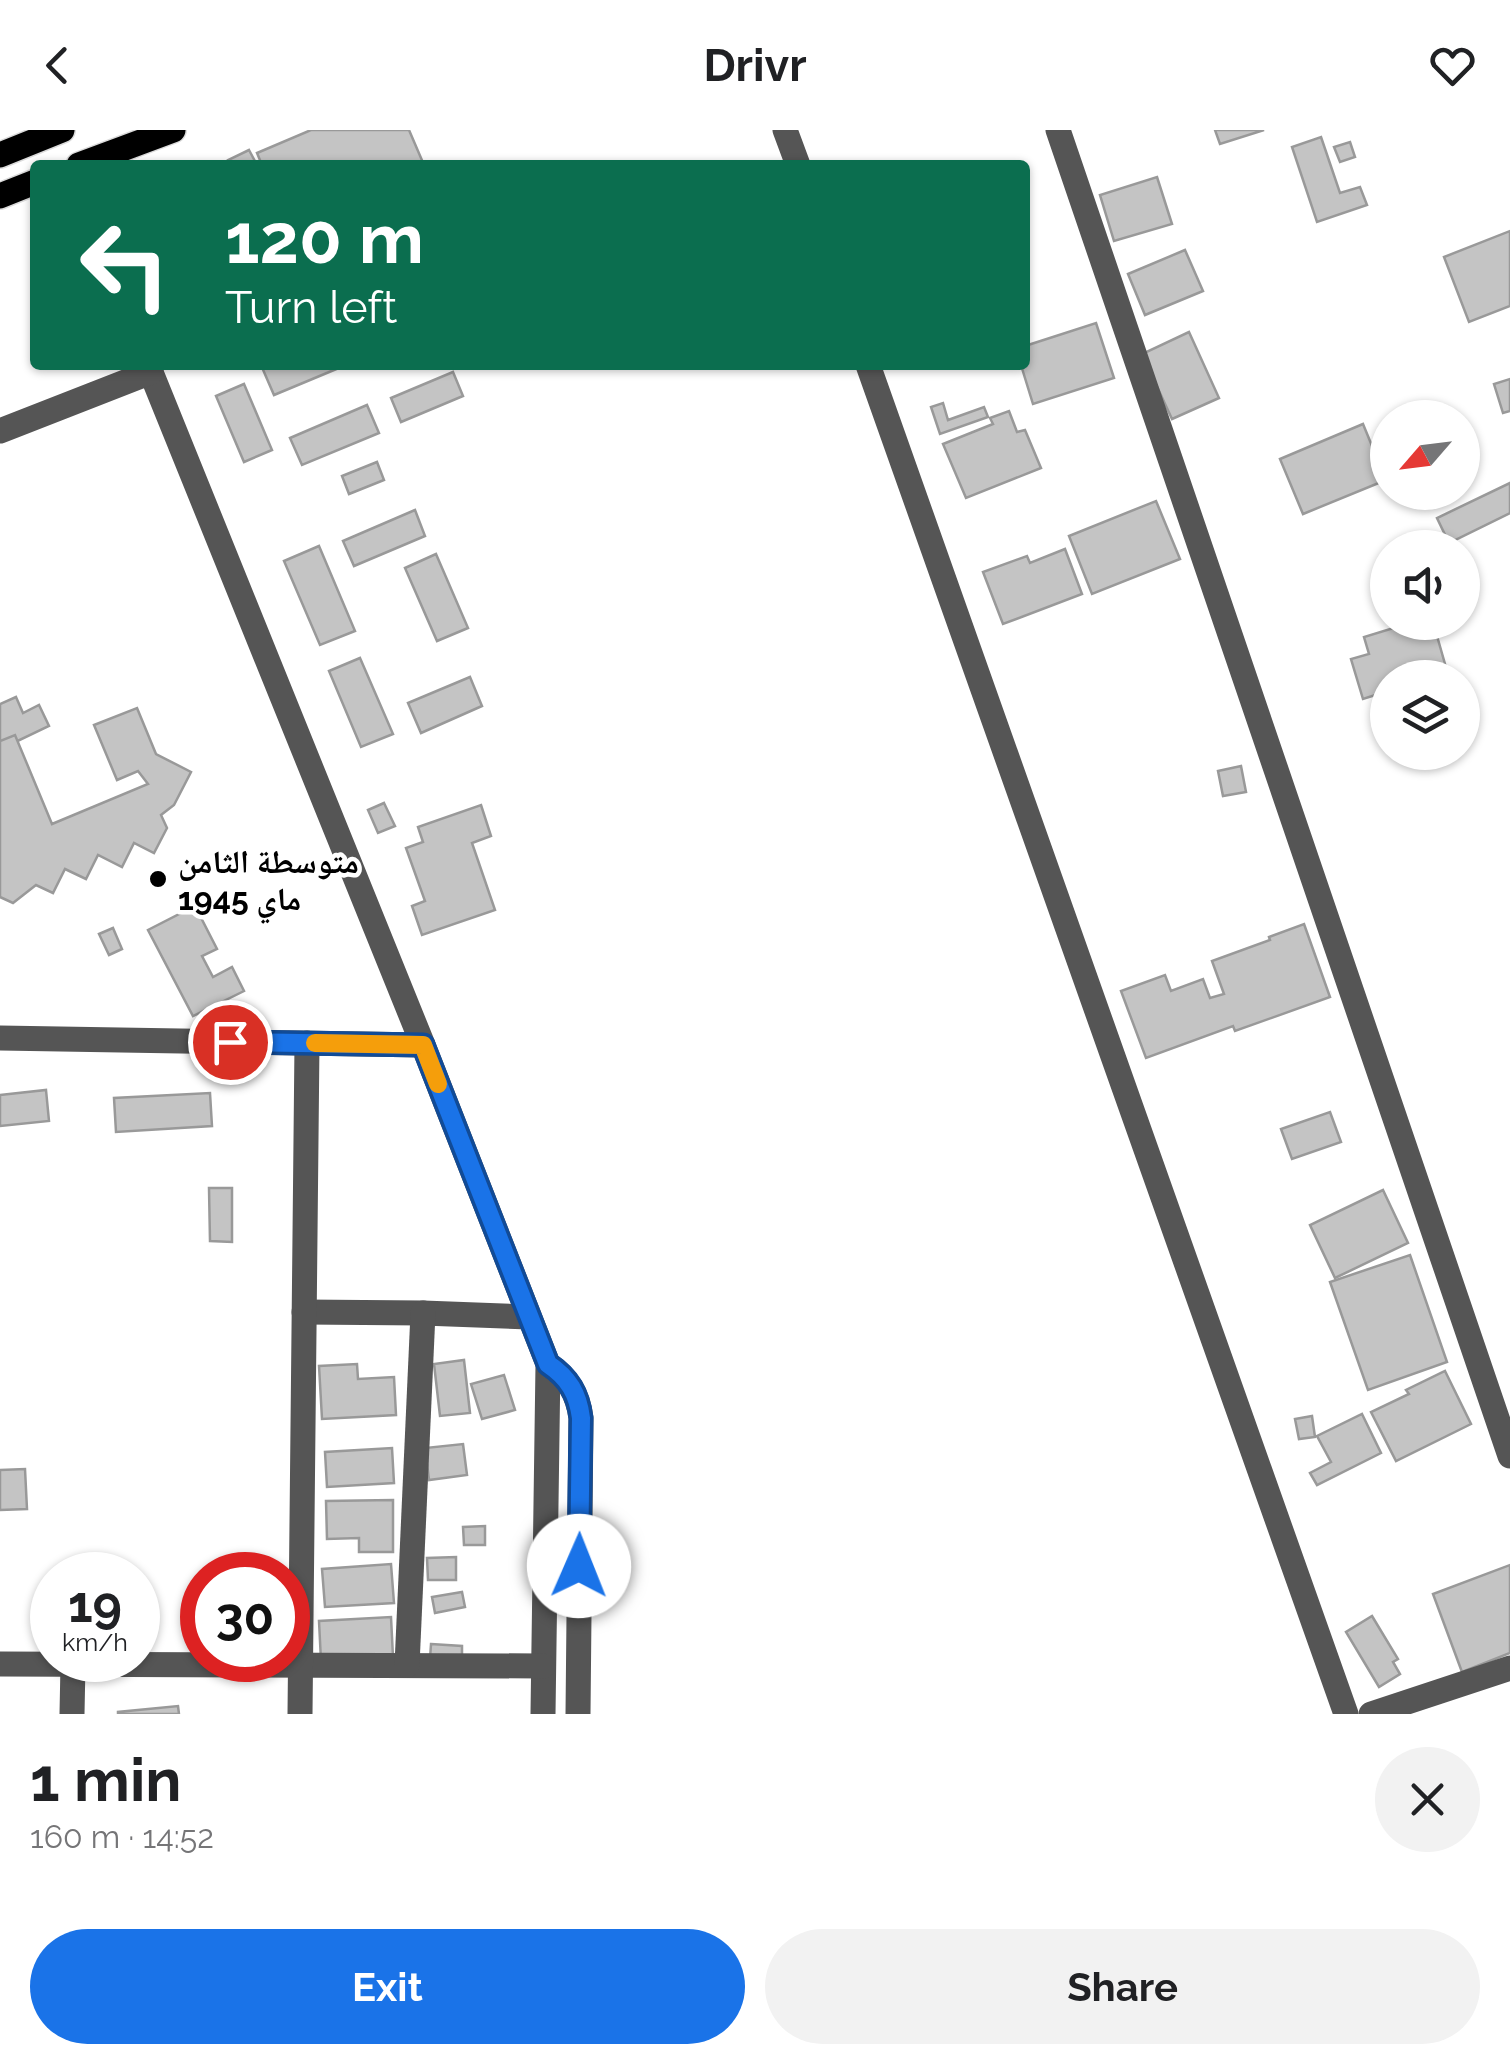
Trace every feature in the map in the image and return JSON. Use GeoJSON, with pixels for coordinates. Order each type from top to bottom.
{"type":"FeatureCollection","features":[{"type":"Feature","properties":{"kind":"main road"},"geometry":{"type":"LineString","coordinates":[[0,155],[62,130]]}},
{"type":"Feature","properties":{"kind":"main road"},"geometry":{"type":"LineString","coordinates":[[92,160],[172,130]]}},
{"type":"Feature","properties":{"kind":"main road"},"geometry":{"type":"LineString","coordinates":[[0,196],[30,184]]}},
{"type":"Feature","properties":{"kind":"street"},"geometry":{"type":"LineString","coordinates":[[785,130],[796,160]]}},
{"type":"Feature","properties":{"kind":"street"},"geometry":{"type":"LineString","coordinates":[[1058,130],[1510,1456]]}},
{"type":"Feature","properties":{"kind":"street"},"geometry":{"type":"LineString","coordinates":[[0,431],[144,370]]}},
{"type":"Feature","properties":{"kind":"street"},"geometry":{"type":"LineString","coordinates":[[150,370],[548,1364],[542,1714]]}},
{"type":"Feature","properties":{"kind":"street"},"geometry":{"type":"LineString","coordinates":[[870,370],[1346,1714]]}},
{"type":"Feature","properties":{"kind":"street"},"geometry":{"type":"LineString","coordinates":[[0,1038],[423,1045]]}},
{"type":"Feature","properties":{"kind":"street"},"geometry":{"type":"LineString","coordinates":[[301,1552],[307,1043]]}},
{"type":"Feature","properties":{"kind":"street"},"geometry":{"type":"LineString","coordinates":[[304,1312],[529,1317]]}},
{"type":"Feature","properties":{"kind":"street"},"geometry":{"type":"LineString","coordinates":[[407,1666],[423,1313]]}},
{"type":"Feature","properties":{"kind":"street"},"geometry":{"type":"LineString","coordinates":[[548,1364],[572,1387],[581,1418],[578,1714]]}},
{"type":"Feature","properties":{"kind":"street"},"geometry":{"type":"LineString","coordinates":[[0,1664],[30,1664]]}},
{"type":"Feature","properties":{"kind":"street"},"geometry":{"type":"LineString","coordinates":[[310,1665],[544,1666]]}},
{"type":"Feature","properties":{"kind":"street"},"geometry":{"type":"LineString","coordinates":[[1371,1714],[1510,1668]]}},
{"type":"Feature","properties":{"kind":"street"},"geometry":{"type":"LineString","coordinates":[[72,1714],[73,1682]]}},
{"type":"Feature","properties":{"kind":"street"},"geometry":{"type":"LineString","coordinates":[[300,1682],[300,1714]]}},
{"type":"Feature","properties":{"kind":"building"},"geometry":{"type":"Polygon","coordinates":[[[311,130],[409,130],[422,160],[260,160],[257,153],[311,130]]]}},
{"type":"Feature","properties":{"kind":"building"},"geometry":{"type":"Polygon","coordinates":[[[1215,130],[1264,130],[1220,144],[1215,130]]]}},
{"type":"Feature","properties":{"kind":"building"},"geometry":{"type":"Polygon","coordinates":[[[1321,137],[1340,193],[1360,187],[1367,205],[1317,222],[1292,147],[1321,137]]]}},
{"type":"Feature","properties":{"kind":"building"},"geometry":{"type":"Polygon","coordinates":[[[1350,142],[1355,157],[1340,162],[1334,147],[1350,142]]]}},
{"type":"Feature","properties":{"kind":"building"},"geometry":{"type":"Polygon","coordinates":[[[249,150],[254,160],[228,160],[249,150]]]}},
{"type":"Feature","properties":{"kind":"building"},"geometry":{"type":"Polygon","coordinates":[[[1157,177],[1172,224],[1114,241],[1100,195],[1157,177]]]}},
{"type":"Feature","properties":{"kind":"building"},"geometry":{"type":"Polygon","coordinates":[[[1510,231],[1510,306],[1469,322],[1444,257],[1510,231]]]}},
{"type":"Feature","properties":{"kind":"building"},"geometry":{"type":"Polygon","coordinates":[[[1185,250],[1203,291],[1145,315],[1128,274],[1185,250]]]}},
{"type":"Feature","properties":{"kind":"building"},"geometry":{"type":"Polygon","coordinates":[[[1096,323],[1114,378],[1033,404],[1023,370],[1030,370],[1030,344],[1096,323]]]}},
{"type":"Feature","properties":{"kind":"building"},"geometry":{"type":"Polygon","coordinates":[[[1189,332],[1219,398],[1172,419],[1142,354],[1189,332]]]}},
{"type":"Feature","properties":{"kind":"building"},"geometry":{"type":"Polygon","coordinates":[[[263,370],[334,370],[274,395],[263,370]]]}},
{"type":"Feature","properties":{"kind":"building"},"geometry":{"type":"Polygon","coordinates":[[[453,372],[463,396],[401,422],[391,398],[453,372]]]}},
{"type":"Feature","properties":{"kind":"building"},"geometry":{"type":"Polygon","coordinates":[[[1510,379],[1510,411],[1503,413],[1494,384],[1510,379]]]}},
{"type":"Feature","properties":{"kind":"building"},"geometry":{"type":"Polygon","coordinates":[[[244,384],[272,450],[244,462],[216,396],[244,384]]]}},
{"type":"Feature","properties":{"kind":"building"},"geometry":{"type":"Polygon","coordinates":[[[943,403],[948,420],[984,407],[988,417],[940,434],[931,407],[943,403]]]}},
{"type":"Feature","properties":{"kind":"building"},"geometry":{"type":"Polygon","coordinates":[[[367,405],[379,433],[302,465],[290,438],[367,405]]]}},
{"type":"Feature","properties":{"kind":"building"},"geometry":{"type":"Polygon","coordinates":[[[1009,411],[1017,432],[1025,430],[1041,468],[966,498],[943,444],[993,424],[990,418],[1009,411]]]}},
{"type":"Feature","properties":{"kind":"building"},"geometry":{"type":"Polygon","coordinates":[[[1363,424],[1370,441],[1370,487],[1303,514],[1280,459],[1363,424]]]}},
{"type":"Feature","properties":{"kind":"building"},"geometry":{"type":"Polygon","coordinates":[[[377,462],[384,480],[349,494],[342,476],[377,462]]]}},
{"type":"Feature","properties":{"kind":"building"},"geometry":{"type":"Polygon","coordinates":[[[1510,483],[1510,513],[1475,530],[1443,530],[1437,518],[1454,510],[1480,510],[1480,497],[1510,483]]]}},
{"type":"Feature","properties":{"kind":"building"},"geometry":{"type":"Polygon","coordinates":[[[1156,501],[1180,559],[1092,594],[1069,536],[1156,501]]]}},
{"type":"Feature","properties":{"kind":"building"},"geometry":{"type":"Polygon","coordinates":[[[415,510],[425,536],[354,566],[343,541],[415,510]]]}},
{"type":"Feature","properties":{"kind":"building"},"geometry":{"type":"Polygon","coordinates":[[[319,546],[355,631],[320,645],[284,561],[319,546]]]}},
{"type":"Feature","properties":{"kind":"building"},"geometry":{"type":"Polygon","coordinates":[[[1065,549],[1082,594],[1003,624],[983,572],[1027,556],[1030,563],[1065,549]]]}},
{"type":"Feature","properties":{"kind":"building"},"geometry":{"type":"Polygon","coordinates":[[[436,554],[468,628],[437,641],[405,568],[436,554]]]}},
{"type":"Feature","properties":{"kind":"building"},"geometry":{"type":"Polygon","coordinates":[[[1364,637],[1438,640],[1444,660],[1370,660],[1370,697],[1363,699],[1351,659],[1369,654],[1364,637]]]}},
{"type":"Feature","properties":{"kind":"building"},"geometry":{"type":"Polygon","coordinates":[[[360,658],[393,734],[361,747],[329,671],[360,658]]]}},
{"type":"Feature","properties":{"kind":"building"},"geometry":{"type":"Polygon","coordinates":[[[470,677],[482,706],[421,733],[408,703],[470,677]]]}},
{"type":"Feature","properties":{"kind":"building"},"geometry":{"type":"Polygon","coordinates":[[[16,697],[23,713],[39,705],[49,726],[3,748],[0,704],[16,697]]]}},
{"type":"Feature","properties":{"kind":"building"},"geometry":{"type":"Polygon","coordinates":[[[137,708],[156,754],[191,772],[174,805],[161,815],[167,828],[154,853],[134,843],[122,867],[98,855],[86,879],[65,869],[53,893],[36,885],[13,903],[0,897],[0,741],[15,735],[52,824],[148,784],[138,771],[117,780],[94,725],[137,708]]]}},
{"type":"Feature","properties":{"kind":"building"},"geometry":{"type":"Polygon","coordinates":[[[1241,766],[1246,792],[1223,796],[1218,771],[1241,766]]]}},
{"type":"Feature","properties":{"kind":"building"},"geometry":{"type":"Polygon","coordinates":[[[384,803],[395,826],[378,833],[368,810],[384,803]]]}},
{"type":"Feature","properties":{"kind":"building"},"geometry":{"type":"Polygon","coordinates":[[[481,805],[491,836],[472,843],[495,910],[422,935],[412,906],[425,901],[406,848],[423,842],[418,827],[481,805]]]}},
{"type":"Feature","properties":{"kind":"building"},"geometry":{"type":"Polygon","coordinates":[[[195,906],[217,949],[202,956],[213,977],[232,967],[244,991],[193,1016],[148,930],[195,906]]]}},
{"type":"Feature","properties":{"kind":"building"},"geometry":{"type":"Polygon","coordinates":[[[1304,924],[1330,997],[1146,1058],[1121,991],[1165,975],[1171,991],[1203,979],[1210,998],[1224,994],[1212,961],[1304,924]]]}},
{"type":"Feature","properties":{"kind":"building"},"geometry":{"type":"Polygon","coordinates":[[[113,928],[122,949],[109,955],[99,934],[113,928]]]}},
{"type":"Feature","properties":{"kind":"building"},"geometry":{"type":"Polygon","coordinates":[[[46,1090],[49,1121],[0,1126],[0,1095],[46,1090]]]}},
{"type":"Feature","properties":{"kind":"building"},"geometry":{"type":"Polygon","coordinates":[[[210,1093],[212,1126],[116,1132],[114,1098],[210,1093]]]}},
{"type":"Feature","properties":{"kind":"building"},"geometry":{"type":"Polygon","coordinates":[[[1330,1112],[1341,1142],[1292,1159],[1281,1129],[1330,1112]]]}},
{"type":"Feature","properties":{"kind":"building"},"geometry":{"type":"Polygon","coordinates":[[[209,1188],[232,1188],[232,1242],[210,1241],[209,1188]]]}},
{"type":"Feature","properties":{"kind":"building"},"geometry":{"type":"Polygon","coordinates":[[[1383,1190],[1408,1243],[1335,1278],[1310,1225],[1383,1190]]]}},
{"type":"Feature","properties":{"kind":"building"},"geometry":{"type":"Polygon","coordinates":[[[1410,1255],[1447,1362],[1368,1390],[1330,1282],[1410,1255]]]}},
{"type":"Feature","properties":{"kind":"building"},"geometry":{"type":"Polygon","coordinates":[[[464,1360],[470,1413],[440,1416],[434,1364],[464,1360]]]}},
{"type":"Feature","properties":{"kind":"building"},"geometry":{"type":"Polygon","coordinates":[[[357,1364],[358,1379],[394,1377],[396,1415],[322,1419],[319,1366],[357,1364]]]}},
{"type":"Feature","properties":{"kind":"building"},"geometry":{"type":"Polygon","coordinates":[[[1445,1371],[1471,1424],[1396,1461],[1371,1412],[1445,1371]]]}},
{"type":"Feature","properties":{"kind":"building"},"geometry":{"type":"Polygon","coordinates":[[[504,1375],[515,1410],[482,1419],[471,1384],[504,1375]]]}},
{"type":"Feature","properties":{"kind":"building"},"geometry":{"type":"Polygon","coordinates":[[[1362,1414],[1381,1453],[1317,1485],[1310,1473],[1331,1462],[1317,1436],[1362,1414]]]}},
{"type":"Feature","properties":{"kind":"building"},"geometry":{"type":"Polygon","coordinates":[[[1312,1416],[1315,1437],[1299,1439],[1295,1419],[1312,1416]]]}},
{"type":"Feature","properties":{"kind":"building"},"geometry":{"type":"Polygon","coordinates":[[[463,1444],[467,1475],[429,1480],[425,1448],[463,1444]]]}},
{"type":"Feature","properties":{"kind":"building"},"geometry":{"type":"Polygon","coordinates":[[[392,1448],[394,1483],[327,1487],[325,1452],[392,1448]]]}},
{"type":"Feature","properties":{"kind":"building"},"geometry":{"type":"Polygon","coordinates":[[[25,1469],[27,1509],[0,1510],[0,1470],[25,1469]]]}},
{"type":"Feature","properties":{"kind":"building"},"geometry":{"type":"Polygon","coordinates":[[[393,1500],[393,1552],[359,1552],[359,1538],[327,1539],[326,1501],[393,1500]]]}},
{"type":"Feature","properties":{"kind":"building"},"geometry":{"type":"Polygon","coordinates":[[[485,1526],[485,1545],[464,1545],[463,1527],[485,1526]]]}},
{"type":"Feature","properties":{"kind":"building"},"geometry":{"type":"Polygon","coordinates":[[[456,1557],[456,1580],[428,1580],[427,1558],[456,1557]]]}},
{"type":"Feature","properties":{"kind":"building"},"geometry":{"type":"Polygon","coordinates":[[[391,1564],[394,1603],[325,1607],[322,1569],[391,1564]]]}},
{"type":"Feature","properties":{"kind":"building"},"geometry":{"type":"Polygon","coordinates":[[[1510,1565],[1510,1653],[1462,1672],[1433,1594],[1510,1565]]]}},
{"type":"Feature","properties":{"kind":"building"},"geometry":{"type":"Polygon","coordinates":[[[462,1592],[465,1607],[435,1613],[432,1597],[462,1592]]]}},
{"type":"Feature","properties":{"kind":"building"},"geometry":{"type":"Polygon","coordinates":[[[1372,1616],[1398,1659],[1393,1662],[1400,1674],[1379,1687],[1346,1632],[1372,1616]]]}},
{"type":"Feature","properties":{"kind":"building"},"geometry":{"type":"Polygon","coordinates":[[[391,1617],[393,1657],[321,1661],[319,1621],[391,1617]]]}},
{"type":"Feature","properties":{"kind":"building"},"geometry":{"type":"Polygon","coordinates":[[[431,1644],[462,1646],[462,1661],[430,1659],[431,1644]]]}},
{"type":"Feature","properties":{"kind":"building"},"geometry":{"type":"Polygon","coordinates":[[[178,1706],[179,1714],[118,1714],[118,1712],[178,1706]]]}},
{"type":"Feature","properties":{"kind":"slow traffic"},"geometry":{"type":"LineString","coordinates":[[315,1043],[423,1045],[438,1084]]}},
{"type":"Feature","properties":{"kind":"place","name":"متوسطة الثامن ماي 1945"},"geometry":{"type":"Point","coordinates":[158,879]}},
{"type":"Feature","properties":{"kind":"route"},"geometry":{"type":"LineString","coordinates":[[230,1042],[423,1045],[548,1364],[562,1374],[579,1402],[579,1566]]}}]}
